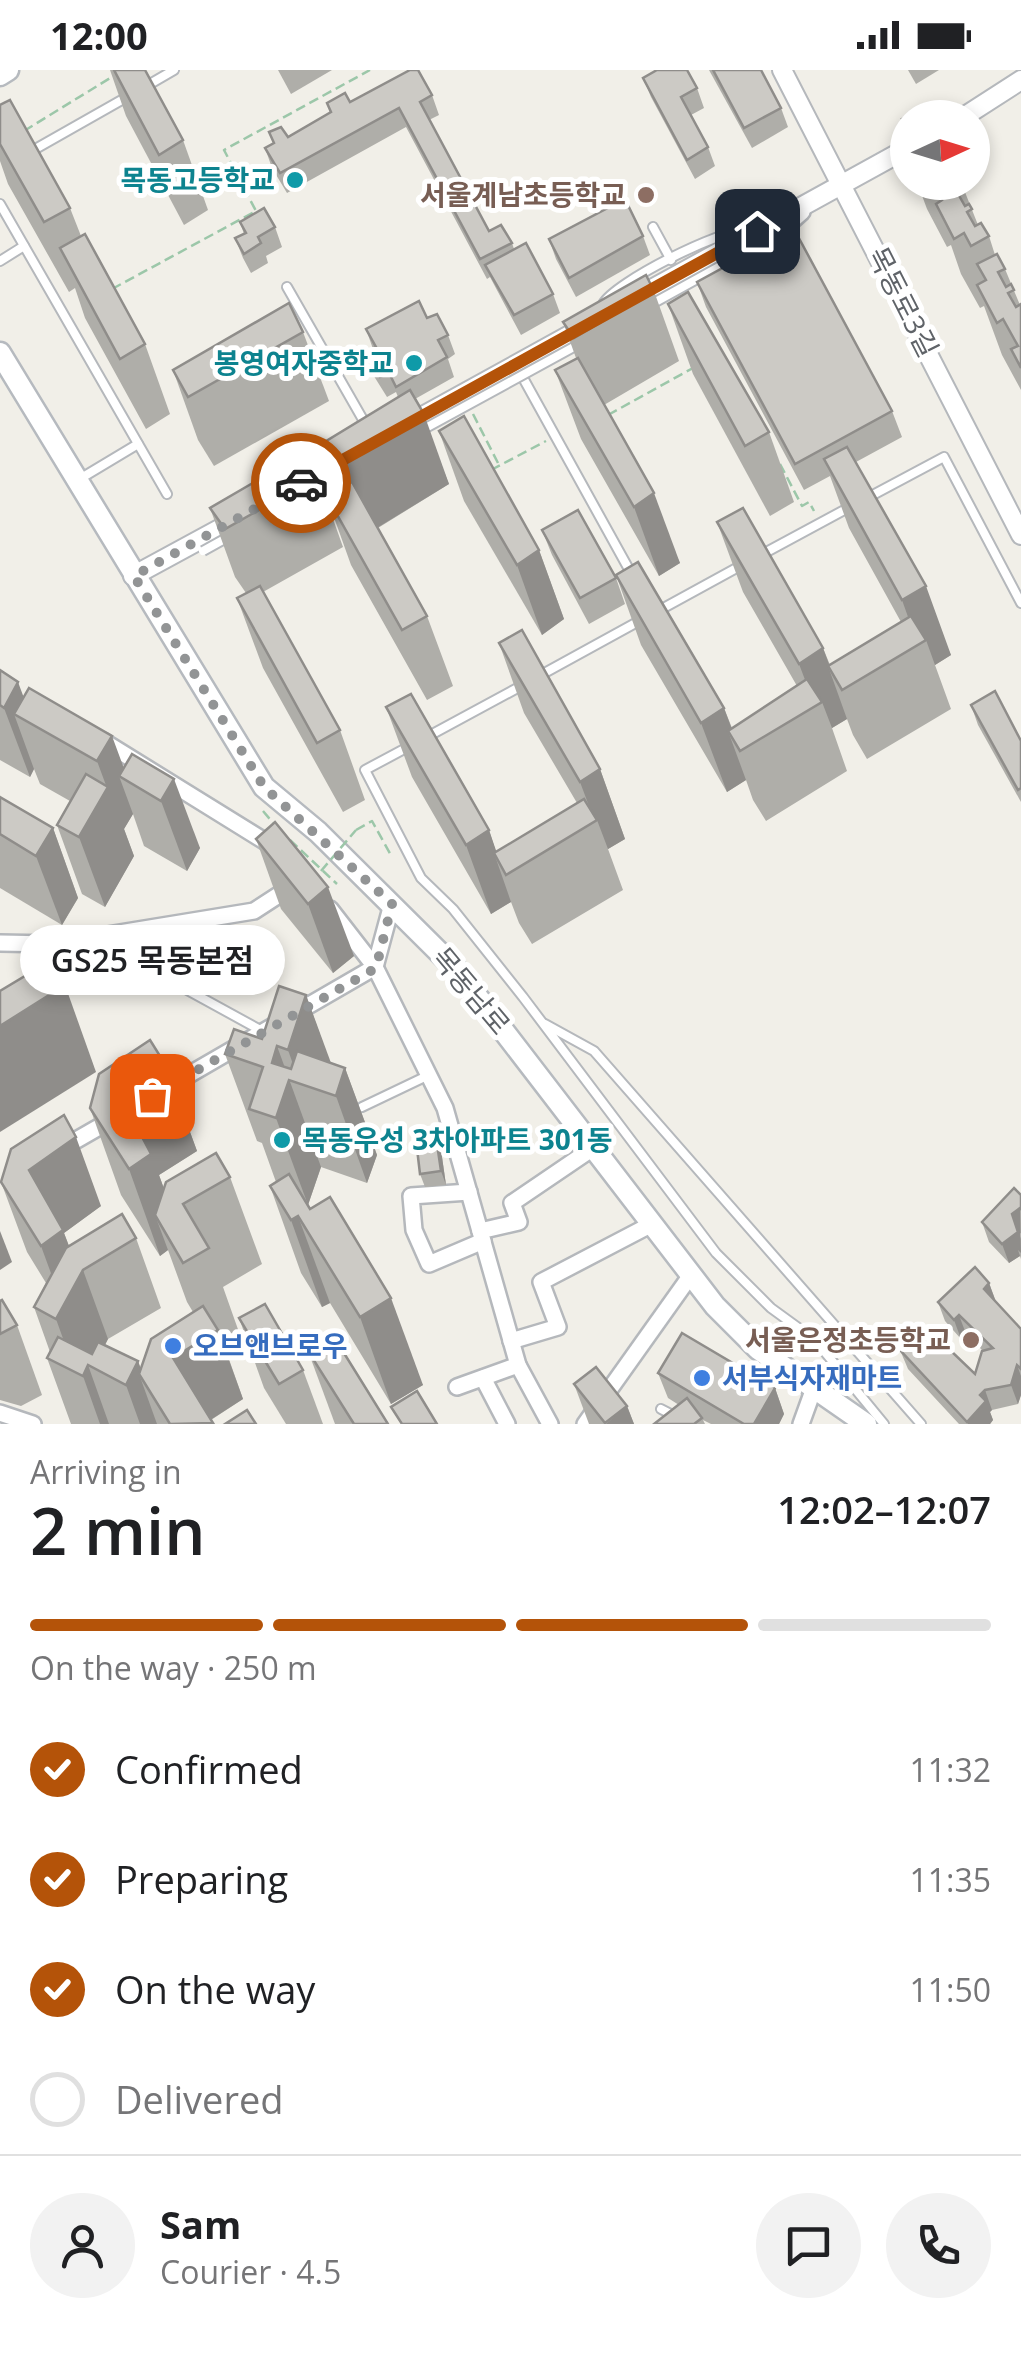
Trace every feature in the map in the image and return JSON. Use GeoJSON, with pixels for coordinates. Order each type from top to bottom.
{"type":"FeatureCollection","features":[{"type":"Feature","properties":{"kind":"main road"},"geometry":{"type":"LineString","coordinates":[[0,74],[8,70]]}},
{"type":"Feature","properties":{"kind":"main road","name":"목동남로"},"geometry":{"type":"LineString","coordinates":[[0,353],[264,787],[392,904],[456,969],[691,1275],[758,1349],[866,1424]]}},
{"type":"Feature","properties":{"kind":"street","name":"목동로3길"},"geometry":{"type":"LineString","coordinates":[[782,70],[844,184],[1021,535]]}},
{"type":"Feature","properties":{"kind":"street"},"geometry":{"type":"LineString","coordinates":[[990,100],[1021,80]]}},
{"type":"Feature","properties":{"kind":"street"},"geometry":{"type":"LineString","coordinates":[[134,576],[262,510],[599,318],[766,233],[818,198],[890,158]]}},
{"type":"Feature","properties":{"kind":"street"},"geometry":{"type":"LineString","coordinates":[[156,564],[203,550]]}},
{"type":"Feature","properties":{"kind":"street"},"geometry":{"type":"LineString","coordinates":[[80,727],[301,866],[376,968],[446,1108],[518,1365],[550,1424]]}},
{"type":"Feature","properties":{"kind":"street"},"geometry":{"type":"LineString","coordinates":[[0,943],[52,944],[254,911],[301,866]]}},
{"type":"Feature","properties":{"kind":"street"},"geometry":{"type":"LineString","coordinates":[[46,1158],[376,968],[392,904]]}},
{"type":"Feature","properties":{"kind":"street"},"geometry":{"type":"LineString","coordinates":[[469,1192],[411,1196],[414,1230],[428,1264],[481,1236],[519,1222],[512,1203],[593,1148]]}},
{"type":"Feature","properties":{"kind":"street"},"geometry":{"type":"LineString","coordinates":[[511,1341],[558,1327],[541,1282],[652,1224]]}},
{"type":"Feature","properties":{"kind":"street"},"geometry":{"type":"LineString","coordinates":[[585,1424],[691,1275]]}},
{"type":"Feature","properties":{"kind":"street"},"geometry":{"type":"LineString","coordinates":[[457,1387],[518,1365]]}},
{"type":"Feature","properties":{"kind":"street"},"geometry":{"type":"LineString","coordinates":[[483,1378],[507,1424]]}},
{"type":"Feature","properties":{"kind":"street"},"geometry":{"type":"LineString","coordinates":[[801,1424],[814,1388]]}},
{"type":"Feature","properties":{"kind":"street"},"geometry":{"type":"LineString","coordinates":[[0,1414],[34,1424]]}},
{"type":"Feature","properties":{"kind":"lane"},"geometry":{"type":"LineString","coordinates":[[19,158],[174,70]]}},
{"type":"Feature","properties":{"kind":"lane"},"geometry":{"type":"LineString","coordinates":[[0,204],[168,494]]}},
{"type":"Feature","properties":{"kind":"lane"},"geometry":{"type":"LineString","coordinates":[[653,227],[670,260]]}},
{"type":"Feature","properties":{"kind":"lane"},"geometry":{"type":"LineString","coordinates":[[599,318],[604,299],[723,233],[766,233]]}},
{"type":"Feature","properties":{"kind":"lane"},"geometry":{"type":"LineString","coordinates":[[640,310],[766,233]]}},
{"type":"Feature","properties":{"kind":"lane"},"geometry":{"type":"LineString","coordinates":[[0,260],[24,246]]}},
{"type":"Feature","properties":{"kind":"lane"},"geometry":{"type":"LineString","coordinates":[[287,287],[380,440]]}},
{"type":"Feature","properties":{"kind":"lane"},"geometry":{"type":"LineString","coordinates":[[404,440],[589,338]]}},
{"type":"Feature","properties":{"kind":"lane"},"geometry":{"type":"LineString","coordinates":[[522,376],[636,582]]}},
{"type":"Feature","properties":{"kind":"lane"},"geometry":{"type":"LineString","coordinates":[[77,481],[138,444]]}},
{"type":"Feature","properties":{"kind":"lane"},"geometry":{"type":"LineString","coordinates":[[884,1424],[815,1340],[771,1308],[716,1253],[542,1022],[453,909],[421,878],[364,770],[944,457],[1021,603]]}},
{"type":"Feature","properties":{"kind":"lane"},"geometry":{"type":"LineString","coordinates":[[304,495],[354,468]]}},
{"type":"Feature","properties":{"kind":"lane"},"geometry":{"type":"LineString","coordinates":[[203,550],[262,510]]}},
{"type":"Feature","properties":{"kind":"lane"},"geometry":{"type":"LineString","coordinates":[[645,598],[654,614]]}},
{"type":"Feature","properties":{"kind":"lane"},"geometry":{"type":"LineString","coordinates":[[127,932],[160,975],[264,1032]]}},
{"type":"Feature","properties":{"kind":"lane"},"geometry":{"type":"LineString","coordinates":[[542,1022],[594,1051],[922,1424]]}},
{"type":"Feature","properties":{"kind":"lane"},"geometry":{"type":"LineString","coordinates":[[362,1107],[429,1074]]}},
{"type":"Feature","properties":{"kind":"lane"},"geometry":{"type":"LineString","coordinates":[[660,1409],[690,1424]]}},
{"type":"Feature","properties":{"kind":"path"},"geometry":{"type":"LineString","coordinates":[[16,135],[62,111],[122,70]]}},
{"type":"Feature","properties":{"kind":"path"},"geometry":{"type":"LineString","coordinates":[[99,296],[256,210],[224,150],[370,70]]}},
{"type":"Feature","properties":{"kind":"path"},"geometry":{"type":"LineString","coordinates":[[603,418],[706,361]]}},
{"type":"Feature","properties":{"kind":"path"},"geometry":{"type":"LineString","coordinates":[[478,424],[499,466]]}},
{"type":"Feature","properties":{"kind":"path"},"geometry":{"type":"LineString","coordinates":[[486,473],[556,438]]}},
{"type":"Feature","properties":{"kind":"path"},"geometry":{"type":"LineString","coordinates":[[775,455],[802,506],[810,502],[820,523]]}},
{"type":"Feature","properties":{"kind":"path"},"geometry":{"type":"LineString","coordinates":[[262,810],[301,866],[337,884]]}},
{"type":"Feature","properties":{"kind":"path"},"geometry":{"type":"LineString","coordinates":[[301,866],[372,821],[392,856]]}},
{"type":"Feature","properties":{"kind":"building"},"geometry":{"type":"Polygon","coordinates":[[[114,70],[145,70],[183,140],[159,155],[114,70]]]}},
{"type":"Feature","properties":{"kind":"building"},"geometry":{"type":"Polygon","coordinates":[[[410,70],[418,70],[432,95],[420,102],[489,231],[501,225],[512,243],[480,259],[399,108],[280,173],[265,148],[274,143],[269,132],[281,127],[288,137],[331,112],[327,103],[345,93],[350,102],[410,70]]]}},
{"type":"Feature","properties":{"kind":"building"},"geometry":{"type":"Polygon","coordinates":[[[657,70],[687,70],[697,88],[681,97],[708,147],[687,160],[643,78],[657,70]]]}},
{"type":"Feature","properties":{"kind":"building"},"geometry":{"type":"Polygon","coordinates":[[[713,70],[761,70],[781,108],[744,128],[713,70]]]}},
{"type":"Feature","properties":{"kind":"building"},"geometry":{"type":"Polygon","coordinates":[[[10,100],[70,208],[44,222],[0,144],[0,105],[10,100]]]}},
{"type":"Feature","properties":{"kind":"building"},"geometry":{"type":"Polygon","coordinates":[[[625,199],[643,236],[569,278],[549,239],[625,199]]]}},
{"type":"Feature","properties":{"kind":"building"},"geometry":{"type":"Polygon","coordinates":[[[942,200],[962,200],[965,206],[969,204],[972,209],[967,212],[975,226],[981,223],[989,236],[971,246],[964,233],[954,239],[936,204],[942,200]]]}},
{"type":"Feature","properties":{"kind":"building"},"geometry":{"type":"Polygon","coordinates":[[[264,208],[275,227],[258,237],[261,243],[244,254],[235,238],[246,233],[240,222],[264,208]]]}},
{"type":"Feature","properties":{"kind":"building"},"geometry":{"type":"Polygon","coordinates":[[[794,229],[892,411],[795,464],[697,282],[794,229]]]}},
{"type":"Feature","properties":{"kind":"building"},"geometry":{"type":"Polygon","coordinates":[[[85,234],[145,344],[120,359],[60,248],[85,234]]]}},
{"type":"Feature","properties":{"kind":"building"},"geometry":{"type":"Polygon","coordinates":[[[526,243],[553,294],[514,315],[485,265],[526,243]]]}},
{"type":"Feature","properties":{"kind":"building"},"geometry":{"type":"Polygon","coordinates":[[[997,254],[1005,269],[998,272],[1006,287],[1011,284],[1014,290],[1008,293],[1016,307],[1021,304],[1021,368],[1011,349],[1018,346],[1003,319],[997,323],[977,285],[986,280],[977,264],[997,254]]]}},
{"type":"Feature","properties":{"kind":"building"},"geometry":{"type":"Polygon","coordinates":[[[646,275],[654,291],[574,338],[563,322],[646,275]]]}},
{"type":"Feature","properties":{"kind":"building"},"geometry":{"type":"Polygon","coordinates":[[[688,292],[769,432],[745,446],[668,304],[688,292]]]}},
{"type":"Feature","properties":{"kind":"building","name":"봉영여자중학교"},"geometry":{"type":"Polygon","coordinates":[[[419,301],[427,318],[437,314],[448,335],[438,340],[447,357],[396,387],[389,373],[380,377],[365,353],[376,347],[366,329],[419,301]]]}},
{"type":"Feature","properties":{"kind":"building"},"geometry":{"type":"Polygon","coordinates":[[[289,303],[303,332],[188,397],[173,370],[289,303]]]}},
{"type":"Feature","properties":{"kind":"building"},"geometry":{"type":"Polygon","coordinates":[[[578,358],[654,493],[634,507],[555,370],[578,358]]]}},
{"type":"Feature","properties":{"kind":"building"},"geometry":{"type":"Polygon","coordinates":[[[410,390],[424,414],[337,468],[323,443],[410,390]]]}},
{"type":"Feature","properties":{"kind":"building"},"geometry":{"type":"Polygon","coordinates":[[[464,416],[539,550],[517,565],[439,431],[464,416]]]}},
{"type":"Feature","properties":{"kind":"building"},"geometry":{"type":"Polygon","coordinates":[[[847,447],[926,586],[902,600],[824,459],[847,447]]]}},
{"type":"Feature","properties":{"kind":"building"},"geometry":{"type":"Polygon","coordinates":[[[304,453],[318,477],[225,529],[210,508],[304,453]]]}},
{"type":"Feature","properties":{"kind":"building"},"geometry":{"type":"Polygon","coordinates":[[[352,482],[427,616],[402,630],[326,495],[352,482]]]}},
{"type":"Feature","properties":{"kind":"building"},"geometry":{"type":"Polygon","coordinates":[[[743,508],[823,648],[799,664],[717,522],[743,508]]]}},
{"type":"Feature","properties":{"kind":"building"},"geometry":{"type":"Polygon","coordinates":[[[578,510],[616,578],[580,598],[542,530],[578,510]]]}},
{"type":"Feature","properties":{"kind":"building"},"geometry":{"type":"Polygon","coordinates":[[[638,562],[724,708],[701,723],[616,575],[638,562]]]}},
{"type":"Feature","properties":{"kind":"building"},"geometry":{"type":"Polygon","coordinates":[[[260,586],[340,730],[317,743],[237,598],[260,586]]]}},
{"type":"Feature","properties":{"kind":"building"},"geometry":{"type":"Polygon","coordinates":[[[911,616],[926,640],[842,690],[828,666],[911,616]]]}},
{"type":"Feature","properties":{"kind":"building"},"geometry":{"type":"Polygon","coordinates":[[[522,630],[600,769],[580,782],[499,643],[522,630]]]}},
{"type":"Feature","properties":{"kind":"building"},"geometry":{"type":"Polygon","coordinates":[[[0,670],[18,682],[4,708],[0,705],[0,670]]]}},
{"type":"Feature","properties":{"kind":"building"},"geometry":{"type":"Polygon","coordinates":[[[807,679],[822,702],[740,751],[728,731],[807,679]]]}},
{"type":"Feature","properties":{"kind":"building"},"geometry":{"type":"Polygon","coordinates":[[[29,688],[112,736],[97,761],[14,714],[29,688]]]}},
{"type":"Feature","properties":{"kind":"building"},"geometry":{"type":"Polygon","coordinates":[[[995,691],[1021,741],[1018,790],[971,705],[995,691]]]}},
{"type":"Feature","properties":{"kind":"building"},"geometry":{"type":"Polygon","coordinates":[[[411,694],[489,830],[466,845],[386,707],[411,694]]]}},
{"type":"Feature","properties":{"kind":"building"},"geometry":{"type":"Polygon","coordinates":[[[132,754],[174,779],[161,801],[119,776],[132,754]]]}},
{"type":"Feature","properties":{"kind":"building"},"geometry":{"type":"Polygon","coordinates":[[[86,774],[108,787],[79,837],[57,825],[86,774]]]}},
{"type":"Feature","properties":{"kind":"building"},"geometry":{"type":"Polygon","coordinates":[[[0,797],[53,828],[36,856],[0,834],[0,797]]]}},
{"type":"Feature","properties":{"kind":"building"},"geometry":{"type":"Polygon","coordinates":[[[584,799],[597,820],[506,875],[494,853],[584,799]]]}},
{"type":"Feature","properties":{"kind":"building"},"geometry":{"type":"Polygon","coordinates":[[[275,822],[328,887],[308,904],[256,839],[275,822]]]}},
{"type":"Feature","properties":{"kind":"building"},"geometry":{"type":"Polygon","coordinates":[[[50,961],[65,985],[0,1026],[0,991],[50,961]]]}},
{"type":"Feature","properties":{"kind":"building"},"geometry":{"type":"Polygon","coordinates":[[[279,986],[306,995],[288,1050],[277,1046],[272,1063],[291,1069],[297,1051],[345,1068],[336,1096],[289,1080],[276,1118],[249,1109],[263,1067],[225,1054],[234,1029],[262,1039],[279,986]]]}},
{"type":"Feature","properties":{"kind":"building"},"geometry":{"type":"Polygon","coordinates":[[[150,1040],[165,1064],[119,1093],[151,1154],[129,1169],[90,1108],[99,1074],[150,1040]]]}},
{"type":"Feature","properties":{"kind":"building"},"geometry":{"type":"Polygon","coordinates":[[[64,1115],[76,1137],[29,1170],[63,1230],[41,1246],[1,1182],[11,1149],[64,1115]]]}},
{"type":"Feature","properties":{"kind":"building"},"geometry":{"type":"Polygon","coordinates":[[[436,1137],[441,1171],[420,1174],[416,1140],[436,1137]]]}},
{"type":"Feature","properties":{"kind":"building"},"geometry":{"type":"Polygon","coordinates":[[[216,1153],[230,1177],[183,1204],[209,1248],[183,1263],[155,1215],[166,1182],[216,1153]]]}},
{"type":"Feature","properties":{"kind":"building"},"geometry":{"type":"Polygon","coordinates":[[[289,1174],[310,1209],[330,1197],[391,1298],[360,1317],[298,1216],[291,1220],[270,1186],[289,1174]]]}},
{"type":"Feature","properties":{"kind":"building"},"geometry":{"type":"Polygon","coordinates":[[[1014,1188],[1021,1195],[1021,1210],[1012,1214],[1018,1232],[1002,1244],[982,1222],[1014,1188]]]}},
{"type":"Feature","properties":{"kind":"building"},"geometry":{"type":"Polygon","coordinates":[[[122,1214],[136,1238],[83,1270],[56,1319],[34,1307],[66,1248],[122,1214]]]}},
{"type":"Feature","properties":{"kind":"building"},"geometry":{"type":"Polygon","coordinates":[[[975,1267],[989,1283],[984,1289],[1021,1329],[1021,1369],[1017,1365],[1011,1385],[985,1390],[980,1395],[986,1401],[967,1422],[900,1350],[926,1327],[975,1374],[982,1351],[993,1348],[959,1315],[954,1320],[938,1302],[975,1267]]]}},
{"type":"Feature","properties":{"kind":"building"},"geometry":{"type":"Polygon","coordinates":[[[0,1301],[17,1325],[0,1334],[0,1301]]]}},
{"type":"Feature","properties":{"kind":"building"},"geometry":{"type":"Polygon","coordinates":[[[265,1304],[303,1370],[279,1384],[239,1318],[265,1304]]]}},
{"type":"Feature","properties":{"kind":"building"},"geometry":{"type":"Polygon","coordinates":[[[203,1306],[218,1330],[173,1358],[213,1423],[170,1424],[139,1374],[151,1339],[203,1306]]]}},
{"type":"Feature","properties":{"kind":"building"},"geometry":{"type":"Polygon","coordinates":[[[682,1333],[775,1388],[754,1424],[744,1424],[658,1373],[682,1333]]]}},
{"type":"Feature","properties":{"kind":"building"},"geometry":{"type":"Polygon","coordinates":[[[58,1337],[92,1354],[98,1342],[138,1361],[126,1385],[88,1365],[83,1376],[47,1358],[58,1337]]]}},
{"type":"Feature","properties":{"kind":"building"},"geometry":{"type":"Polygon","coordinates":[[[334,1337],[388,1424],[354,1424],[308,1351],[334,1337]]]}},
{"type":"Feature","properties":{"kind":"building"},"geometry":{"type":"Polygon","coordinates":[[[596,1367],[627,1406],[605,1423],[574,1384],[596,1367]]]}},
{"type":"Feature","properties":{"kind":"building"},"geometry":{"type":"Polygon","coordinates":[[[417,1391],[437,1424],[402,1424],[391,1407],[417,1391]]]}},
{"type":"Feature","properties":{"kind":"building"},"geometry":{"type":"Polygon","coordinates":[[[687,1398],[702,1418],[694,1424],[654,1424],[687,1398]]]}},
{"type":"Feature","properties":{"kind":"building"},"geometry":{"type":"Polygon","coordinates":[[[247,1410],[256,1424],[225,1424],[247,1410]]]}},
{"type":"Feature","properties":{"kind":"way so far"},"geometry":{"type":"LineString","coordinates":[[152,1096],[376,968],[392,904],[318,832],[264,787],[134,576],[301,483]]}},
{"type":"Feature","properties":{"kind":"place","name":"목동고등학교"},"geometry":{"type":"Point","coordinates":[295,180]}},
{"type":"Feature","properties":{"kind":"place","name":"서울계남초등학교"},"geometry":{"type":"Point","coordinates":[646,195]}},
{"type":"Feature","properties":{"kind":"place","name":"봉영여자중학교"},"geometry":{"type":"Point","coordinates":[414,363]}},
{"type":"Feature","properties":{"kind":"place","name":"GS25 목동본점"},"geometry":{"type":"Point","coordinates":[152,1096]}},
{"type":"Feature","properties":{"kind":"place","name":"목동우성 3차아파트 301동"},"geometry":{"type":"Point","coordinates":[282,1140]}},
{"type":"Feature","properties":{"kind":"place","name":"서울은정초등학교"},"geometry":{"type":"Point","coordinates":[971,1340]}},
{"type":"Feature","properties":{"kind":"place","name":"오브앤브로우"},"geometry":{"type":"Point","coordinates":[173,1346]}},
{"type":"Feature","properties":{"kind":"place","name":"서부식자재마트"},"geometry":{"type":"Point","coordinates":[702,1378]}},
{"type":"Feature","properties":{"kind":"route"},"geometry":{"type":"LineString","coordinates":[[301,483],[757,231]]}}]}
